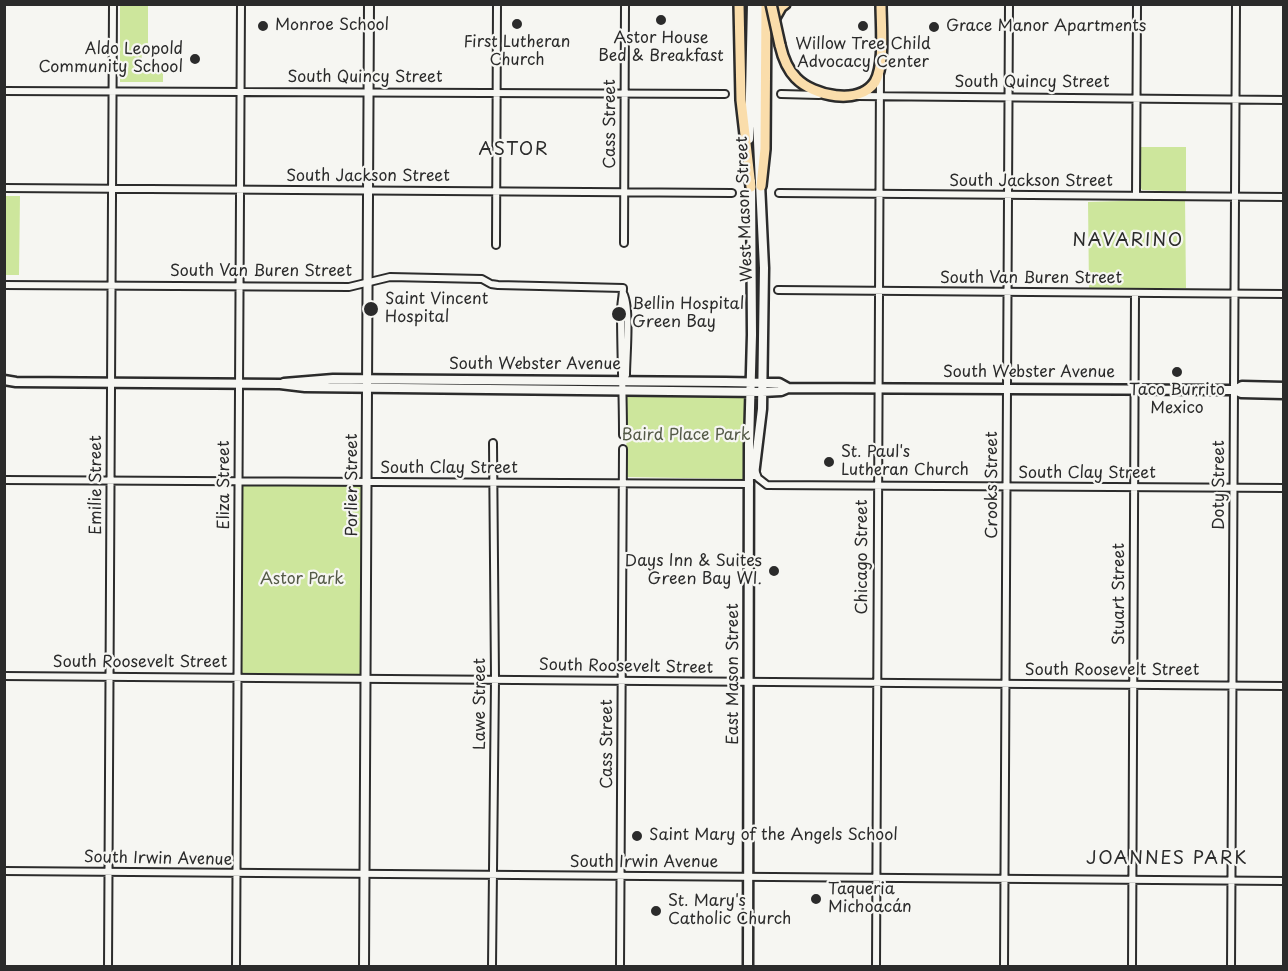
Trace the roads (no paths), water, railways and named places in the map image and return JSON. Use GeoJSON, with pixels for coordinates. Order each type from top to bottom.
{"type":"FeatureCollection","features":[{"type":"Feature","properties":{"kind":"main road"},"geometry":{"type":"LineString","coordinates":[[740,4],[741,100],[756,187]]}},
{"type":"Feature","properties":{"kind":"main road","name":"West Mason Street"},"geometry":{"type":"LineString","coordinates":[[750,484],[755,470],[761,415],[757,387],[764,259],[756,187],[757,120],[755,31],[752,4]]}},
{"type":"Feature","properties":{"kind":"main road","name":"West Mason Street"},"geometry":{"type":"LineString","coordinates":[[755,31],[759,4]]}},
{"type":"Feature","properties":{"kind":"main road"},"geometry":{"type":"LineString","coordinates":[[756,187],[765,149],[766,4]]}},
{"type":"Feature","properties":{"kind":"main road"},"geometry":{"type":"LineString","coordinates":[[771,4],[787,66],[798,80],[812,89],[832,95]]}},
{"type":"Feature","properties":{"kind":"main road"},"geometry":{"type":"LineString","coordinates":[[766,60],[768,35],[781,7],[785,4]]}},
{"type":"Feature","properties":{"kind":"main road","name":"Chicago Street"},"geometry":{"type":"LineString","coordinates":[[880,67],[881,4]]}},
{"type":"Feature","properties":{"kind":"main road"},"geometry":{"type":"LineString","coordinates":[[852,96],[874,83],[880,67]]}},
{"type":"Feature","properties":{"kind":"main road","name":"South Quincy Street"},"geometry":{"type":"LineString","coordinates":[[832,95],[852,96]]}},
{"type":"Feature","properties":{"kind":"main road","name":"South Webster Avenue"},"geometry":{"type":"LineString","coordinates":[[4,382],[280,384],[305,387],[367,383],[757,387],[779,383],[788,388],[1234,390],[1241,393],[1284,394]]}},
{"type":"Feature","properties":{"kind":"main road","name":"South Webster Avenue"},"geometry":{"type":"LineString","coordinates":[[1234,390],[1242,386],[1284,387]]}},
{"type":"Feature","properties":{"kind":"main road","name":"East Mason Street"},"geometry":{"type":"LineString","coordinates":[[748,966],[749,445],[757,387]]}},
{"type":"Feature","properties":{"kind":"street","name":"Emilie Street"},"geometry":{"type":"LineString","coordinates":[[108,966],[113,4]]}},
{"type":"Feature","properties":{"kind":"street","name":"Eliza Street"},"geometry":{"type":"LineString","coordinates":[[236,966],[241,4]]}},
{"type":"Feature","properties":{"kind":"street","name":"Porlier Street"},"geometry":{"type":"LineString","coordinates":[[364,966],[369,4]]}},
{"type":"Feature","properties":{"kind":"street"},"geometry":{"type":"LineString","coordinates":[[496,245],[497,4]]}},
{"type":"Feature","properties":{"kind":"street","name":"Cass Street"},"geometry":{"type":"LineString","coordinates":[[624,243],[625,4]]}},
{"type":"Feature","properties":{"kind":"street","name":"Crooks Street"},"geometry":{"type":"LineString","coordinates":[[1004,966],[1009,4]]}},
{"type":"Feature","properties":{"kind":"street"},"geometry":{"type":"LineString","coordinates":[[1136,196],[1137,4]]}},
{"type":"Feature","properties":{"kind":"street","name":"Doty Street"},"geometry":{"type":"LineString","coordinates":[[1231,966],[1236,4]]}},
{"type":"Feature","properties":{"kind":"street","name":"Chicago Street"},"geometry":{"type":"LineString","coordinates":[[876,966],[880,67]]}},
{"type":"Feature","properties":{"kind":"street","name":"South Quincy Street"},"geometry":{"type":"LineString","coordinates":[[4,91],[725,94]]}},
{"type":"Feature","properties":{"kind":"street","name":"South Quincy Street"},"geometry":{"type":"LineString","coordinates":[[781,94],[832,95]]}},
{"type":"Feature","properties":{"kind":"street","name":"South Quincy Street"},"geometry":{"type":"LineString","coordinates":[[852,96],[1284,100]]}},
{"type":"Feature","properties":{"kind":"street","name":"South Jackson Street"},"geometry":{"type":"LineString","coordinates":[[4,188],[732,193]]}},
{"type":"Feature","properties":{"kind":"street","name":"South Jackson Street"},"geometry":{"type":"LineString","coordinates":[[779,193],[1284,197]]}},
{"type":"Feature","properties":{"kind":"street","name":"South Van Buren Street"},"geometry":{"type":"LineString","coordinates":[[4,285],[350,287],[390,277],[483,279],[498,285],[623,290],[621,310],[623,385]]}},
{"type":"Feature","properties":{"kind":"street","name":"South Van Buren Street"},"geometry":{"type":"LineString","coordinates":[[778,290],[1284,294]]}},
{"type":"Feature","properties":{"kind":"street","name":"Stuart Street"},"geometry":{"type":"LineString","coordinates":[[1132,966],[1135,293]]}},
{"type":"Feature","properties":{"kind":"street"},"geometry":{"type":"LineString","coordinates":[[622,435],[623,385]]}},
{"type":"Feature","properties":{"kind":"street","name":"Lawe Street"},"geometry":{"type":"LineString","coordinates":[[492,966],[495,679],[493,443]]}},
{"type":"Feature","properties":{"kind":"street","name":"Cass Street"},"geometry":{"type":"LineString","coordinates":[[620,966],[622,449]]}},
{"type":"Feature","properties":{"kind":"street","name":"South Clay Street"},"geometry":{"type":"LineString","coordinates":[[755,470],[758,477],[767,484],[1284,488]]}},
{"type":"Feature","properties":{"kind":"street","name":"South Clay Street"},"geometry":{"type":"LineString","coordinates":[[4,480],[750,484]]}},
{"type":"Feature","properties":{"kind":"street","name":"South Roosevelt Street"},"geometry":{"type":"LineString","coordinates":[[4,676],[1284,686]]}},
{"type":"Feature","properties":{"kind":"street","name":"South Irwin Avenue"},"geometry":{"type":"LineString","coordinates":[[4,871],[1284,881]]}},
{"type":"Feature","properties":{"kind":"place","name":"Astor House Bed & Breakfast"},"geometry":{"type":"Point","coordinates":[661,20]}},
{"type":"Feature","properties":{"kind":"place","name":"First Lutheran Church"},"geometry":{"type":"Point","coordinates":[517,24]}},
{"type":"Feature","properties":{"kind":"place","name":"Monroe School"},"geometry":{"type":"Point","coordinates":[263,26]}},
{"type":"Feature","properties":{"kind":"place","name":"Willow Tree Child Advocacy Center"},"geometry":{"type":"Point","coordinates":[863,26]}},
{"type":"Feature","properties":{"kind":"place","name":"Grace Manor Apartments"},"geometry":{"type":"Point","coordinates":[934,27]}},
{"type":"Feature","properties":{"kind":"place","name":"Aldo Leopold Community School"},"geometry":{"type":"Point","coordinates":[195,59]}},
{"type":"Feature","properties":{"kind":"place","name":"Saint Vincent Hospital"},"geometry":{"type":"Point","coordinates":[371,309]}},
{"type":"Feature","properties":{"kind":"place","name":"Bellin Hospital Green Bay"},"geometry":{"type":"Point","coordinates":[619,314]}},
{"type":"Feature","properties":{"kind":"place","name":"Taco Burrito Mexico"},"geometry":{"type":"Point","coordinates":[1177,372]}},
{"type":"Feature","properties":{"kind":"place","name":"St. Paul's Lutheran Church"},"geometry":{"type":"Point","coordinates":[829,462]}},
{"type":"Feature","properties":{"kind":"place","name":"Days Inn & Suites Green Bay WI."},"geometry":{"type":"Point","coordinates":[774,571]}},
{"type":"Feature","properties":{"kind":"place","name":"Saint Mary of the Angels School"},"geometry":{"type":"Point","coordinates":[637,836]}},
{"type":"Feature","properties":{"kind":"place","name":"Taqueria Michoacán"},"geometry":{"type":"Point","coordinates":[816,899]}},
{"type":"Feature","properties":{"kind":"place","name":"St. Mary's Catholic Church"},"geometry":{"type":"Point","coordinates":[656,911]}},
{"type":"Feature","properties":{"kind":"district","name":"ASTOR"},"geometry":{"type":"Point","coordinates":[514,150]}},
{"type":"Feature","properties":{"kind":"district","name":"NAVARINO"},"geometry":{"type":"Point","coordinates":[1128,241]}},
{"type":"Feature","properties":{"kind":"district","name":"JOANNES PARK"},"geometry":{"type":"Point","coordinates":[1167,859]}},
{"type":"Feature","properties":{"kind":"park label","name":"Baird Place Park"},"geometry":{"type":"Point","coordinates":[686,436]}},
{"type":"Feature","properties":{"kind":"park label","name":"Astor Park"},"geometry":{"type":"Point","coordinates":[302,580]}}]}
